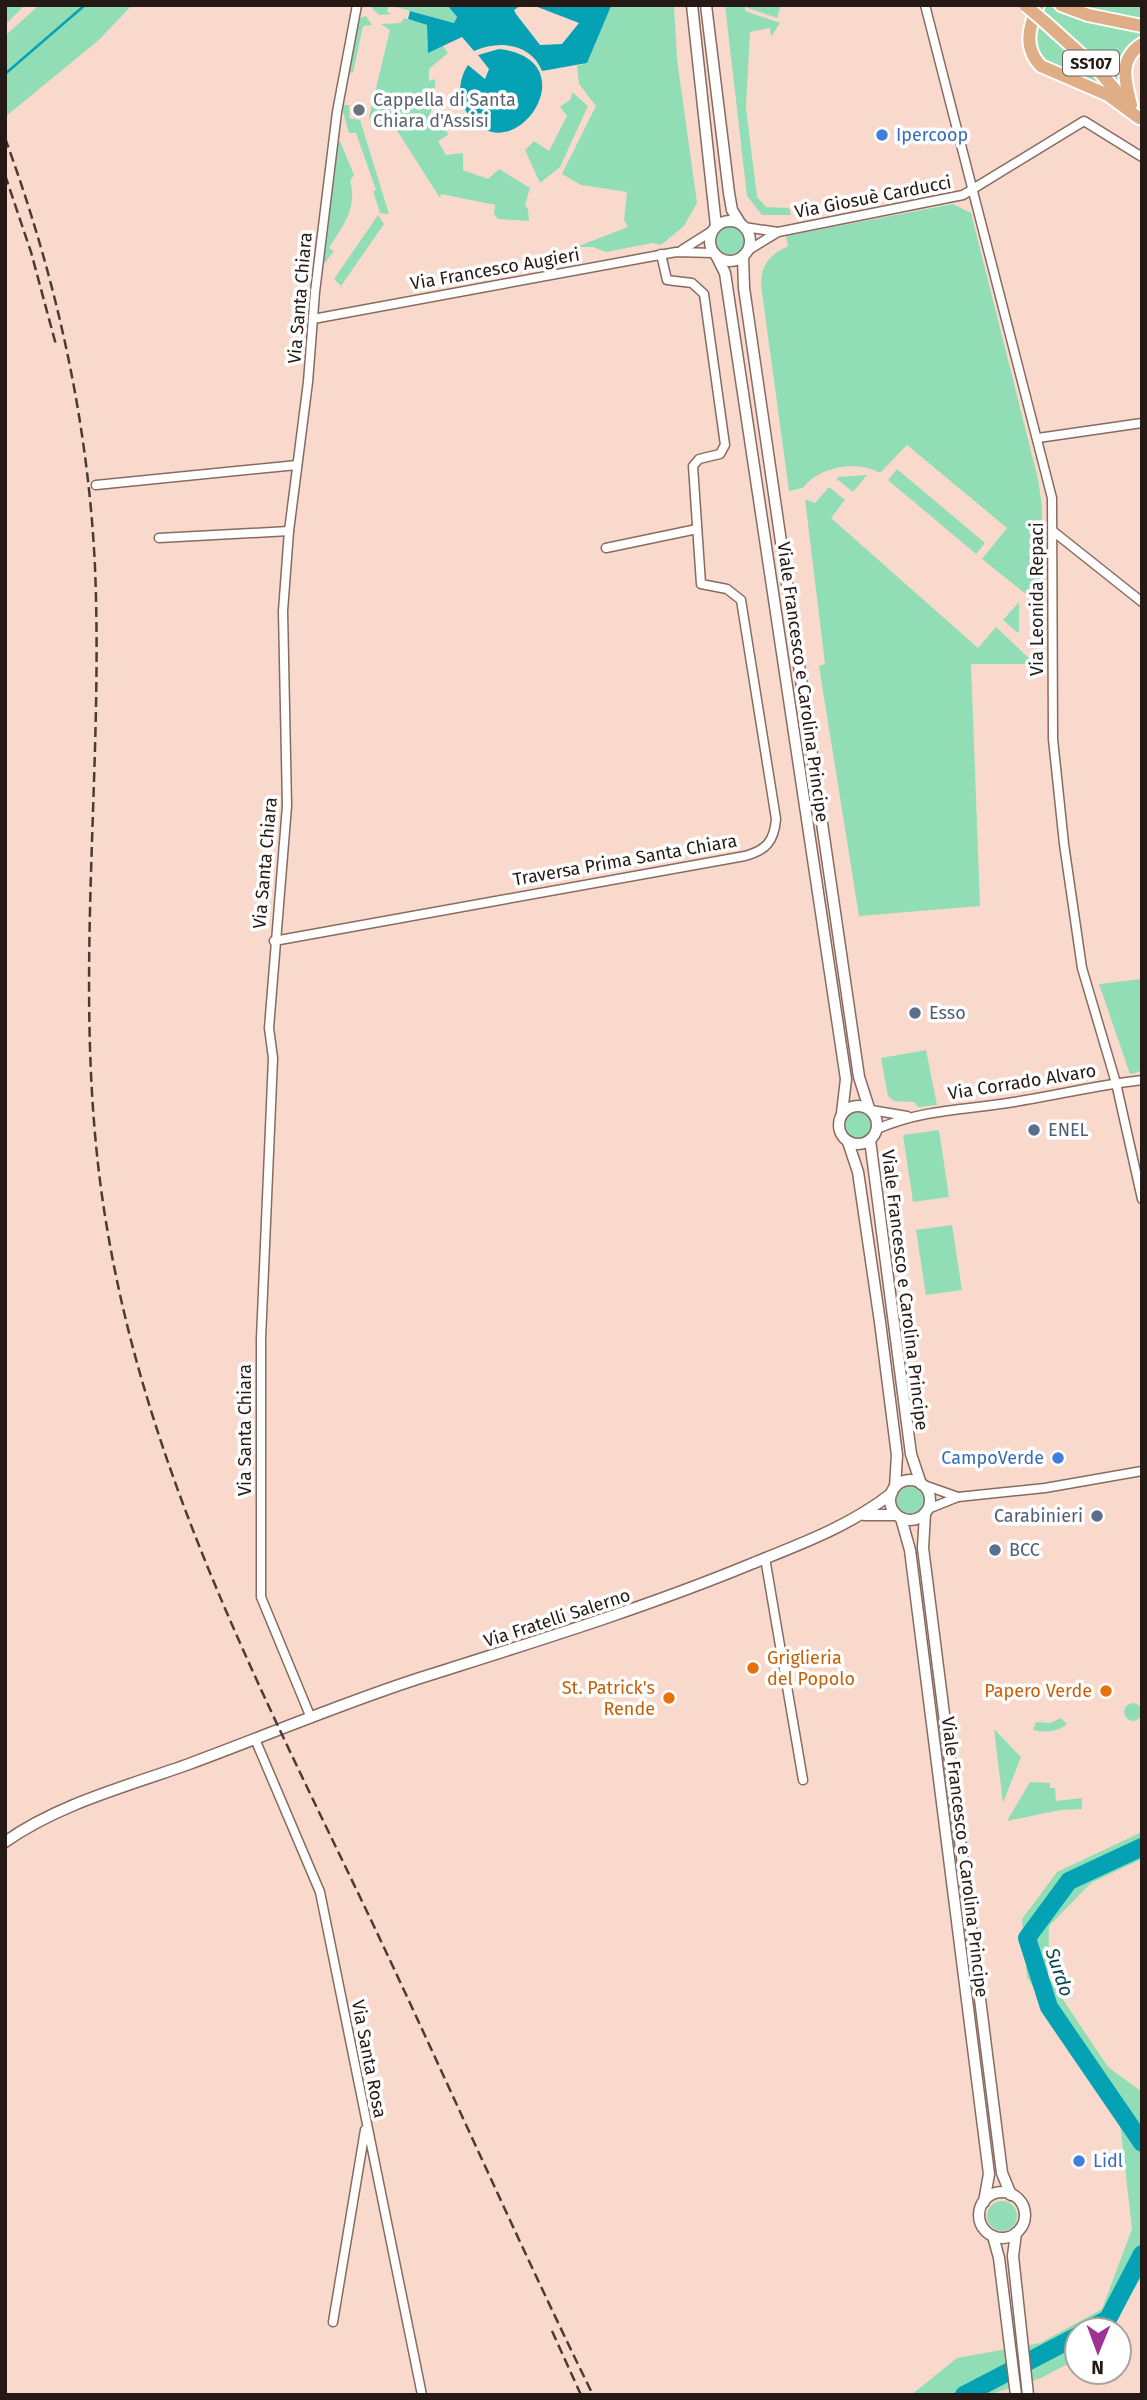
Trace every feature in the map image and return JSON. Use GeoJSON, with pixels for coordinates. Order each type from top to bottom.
{"type":"FeatureCollection","features":[{"type":"Feature","properties":{"kind":"main road"},"geometry":{"type":"LineString","coordinates":[[1061,5],[1088,15],[1142,26]]}},
{"type":"Feature","properties":{"kind":"main road"},"geometry":{"type":"LineString","coordinates":[[1030,6],[1028,41],[1032,57],[1041,66],[1108,95],[1138,116]]}},
{"type":"Feature","properties":{"kind":"main road","name":"SS107"},"geometry":{"type":"LineString","coordinates":[[1030,6],[1098,70],[1138,116]]}},
{"type":"Feature","properties":{"kind":"main road"},"geometry":{"type":"LineString","coordinates":[[1138,116],[1124,68],[1129,54],[1142,44]]}},
{"type":"Feature","properties":{"kind":"street","name":"Via Santa Chiara"},"geometry":{"type":"LineString","coordinates":[[311,1718],[261,1597],[261,1339],[273,1058],[269,1028],[274,941],[288,806],[284,611],[289,531],[335,123],[357,5]]}},
{"type":"Feature","properties":{"kind":"street","name":"Viale Francesco e Carolina Principe"},"geometry":{"type":"LineString","coordinates":[[692,5],[714,228],[710,244],[725,273],[846,1079],[840,1132],[848,1142],[858,1172],[880,1322],[897,1455],[891,1505],[899,1516],[910,1550],[989,2174],[980,2218],[984,2229],[993,2236],[1016,2392]]}},
{"type":"Feature","properties":{"kind":"street","name":"Viale Francesco e Carolina Principe"},"geometry":{"type":"LineString","coordinates":[[706,5],[729,193],[750,237],[745,254],[744,288],[859,1077],[870,1109],[876,1117],[877,1129],[870,1140],[859,1144],[848,1142]]}},
{"type":"Feature","properties":{"kind":"street","name":"Via Leonida Repaci"},"geometry":{"type":"LineString","coordinates":[[925,5],[1052,498],[1053,739],[1064,844],[1082,968],[1116,1083],[1142,1199]]}},
{"type":"Feature","properties":{"kind":"street","name":"Via Giosuè Carducci"},"geometry":{"type":"LineString","coordinates":[[745,254],[778,232],[962,195],[1084,121],[1142,157]]}},
{"type":"Feature","properties":{"kind":"street"},"geometry":{"type":"LineString","coordinates":[[714,228],[728,221],[742,225]]}},
{"type":"Feature","properties":{"kind":"street","name":"Via Giosuè Carducci"},"geometry":{"type":"LineString","coordinates":[[742,225],[778,232]]}},
{"type":"Feature","properties":{"kind":"street","name":"Via Francesco Augieri"},"geometry":{"type":"LineString","coordinates":[[682,251],[714,228]]}},
{"type":"Feature","properties":{"kind":"street","name":"Via Francesco Augieri"},"geometry":{"type":"LineString","coordinates":[[313,319],[661,254],[682,251],[715,255]]}},
{"type":"Feature","properties":{"kind":"street","name":"Traversa Prima Santa Chiara"},"geometry":{"type":"LineString","coordinates":[[274,941],[763,851],[775,832],[776,819],[741,600],[727,589],[701,584],[693,466],[699,459],[720,454],[724,436],[704,294],[692,283],[667,280],[661,254]]}},
{"type":"Feature","properties":{"kind":"street"},"geometry":{"type":"LineString","coordinates":[[715,255],[730,261],[745,254]]}},
{"type":"Feature","properties":{"kind":"street"},"geometry":{"type":"LineString","coordinates":[[1038,438],[1142,423]]}},
{"type":"Feature","properties":{"kind":"street"},"geometry":{"type":"LineString","coordinates":[[96,485],[298,465]]}},
{"type":"Feature","properties":{"kind":"street"},"geometry":{"type":"LineString","coordinates":[[606,548],[697,529]]}},
{"type":"Feature","properties":{"kind":"street"},"geometry":{"type":"LineString","coordinates":[[159,538],[289,531]]}},
{"type":"Feature","properties":{"kind":"street"},"geometry":{"type":"LineString","coordinates":[[1054,531],[1142,602]]}},
{"type":"Feature","properties":{"kind":"street","name":"Via Corrado Alvaro"},"geometry":{"type":"LineString","coordinates":[[877,1129],[907,1116],[1015,1102],[1142,1080]]}},
{"type":"Feature","properties":{"kind":"street"},"geometry":{"type":"LineString","coordinates":[[842,1113],[852,1106],[870,1109]]}},
{"type":"Feature","properties":{"kind":"street","name":"Via Corrado Alvaro"},"geometry":{"type":"LineString","coordinates":[[870,1109],[907,1116]]}},
{"type":"Feature","properties":{"kind":"street","name":"Viale Francesco e Carolina Principe"},"geometry":{"type":"LineString","coordinates":[[870,1140],[907,1427],[915,1470],[930,1497],[923,1548],[1002,2173],[1011,2194],[1020,2202],[1025,2213],[1023,2224],[1016,2233],[1013,2256],[1028,2391]]}},
{"type":"Feature","properties":{"kind":"street"},"geometry":{"type":"LineString","coordinates":[[899,1516],[913,1520],[958,1497],[1045,1488],[1142,1471]]}},
{"type":"Feature","properties":{"kind":"street"},"geometry":{"type":"LineString","coordinates":[[893,1490],[905,1481],[958,1497]]}},
{"type":"Feature","properties":{"kind":"street","name":"Via Fratelli Salerno"},"geometry":{"type":"LineString","coordinates":[[5,1842],[21,1830],[64,1810],[413,1680],[611,1618],[765,1558],[864,1516],[893,1490]]}},
{"type":"Feature","properties":{"kind":"street","name":"Via Fratelli Salerno"},"geometry":{"type":"LineString","coordinates":[[864,1516],[899,1516]]}},
{"type":"Feature","properties":{"kind":"street"},"geometry":{"type":"LineString","coordinates":[[765,1558],[803,1780]]}},
{"type":"Feature","properties":{"kind":"street","name":"Via Santa Rosa"},"geometry":{"type":"LineString","coordinates":[[256,1739],[320,1892],[422,2395]]}},
{"type":"Feature","properties":{"kind":"street"},"geometry":{"type":"LineString","coordinates":[[332,2322],[366,2123]]}},
{"type":"Feature","properties":{"kind":"street"},"geometry":{"type":"LineString","coordinates":[[984,2202],[994,2194],[1011,2194]]}},
{"type":"Feature","properties":{"kind":"street"},"geometry":{"type":"LineString","coordinates":[[993,2236],[1005,2238],[1016,2233]]}},
{"type":"Feature","properties":{"kind":"green space"},"geometry":{"type":"Polygon","coordinates":[[[5,5],[25,5],[5,25],[5,5]]]}},
{"type":"Feature","properties":{"kind":"green space"},"geometry":{"type":"Polygon","coordinates":[[[39,5],[132,5],[100,39],[5,117],[5,36],[39,5]]]}},
{"type":"Feature","properties":{"kind":"green space"},"geometry":{"type":"Polygon","coordinates":[[[389,5],[387,12],[392,14],[379,15],[370,6],[389,5]]]}},
{"type":"Feature","properties":{"kind":"green space"},"geometry":{"type":"Polygon","coordinates":[[[389,5],[447,5],[457,18],[454,23],[389,5]]]}},
{"type":"Feature","properties":{"kind":"green space"},"geometry":{"type":"Polygon","coordinates":[[[610,5],[674,5],[677,59],[697,203],[684,226],[661,245],[652,243],[606,252],[593,247],[576,247],[628,227],[624,220],[627,192],[581,185],[562,174],[596,106],[579,84],[577,66],[587,63],[610,5]]]}},
{"type":"Feature","properties":{"kind":"green space"},"geometry":{"type":"Polygon","coordinates":[[[725,5],[745,5],[745,11],[780,23],[771,37],[770,28],[750,32],[746,108],[757,197],[766,207],[789,208],[791,215],[762,215],[747,196],[725,5]]]}},
{"type":"Feature","properties":{"kind":"green space"},"geometry":{"type":"Polygon","coordinates":[[[749,5],[781,5],[777,18],[748,8],[749,5]]]}},
{"type":"Feature","properties":{"kind":"green space"},"geometry":{"type":"Polygon","coordinates":[[[1034,5],[1045,5],[1096,23],[1142,32],[1142,40],[1118,82],[1087,49],[1034,5]]]}},
{"type":"Feature","properties":{"kind":"green space"},"geometry":{"type":"Polygon","coordinates":[[[1078,5],[1141,5],[1142,22],[1078,5]]]}},
{"type":"Feature","properties":{"kind":"green space"},"geometry":{"type":"Polygon","coordinates":[[[366,16],[372,25],[363,26],[353,73],[347,72],[360,18],[366,16]]]}},
{"type":"Feature","properties":{"kind":"green space"},"geometry":{"type":"Polygon","coordinates":[[[404,18],[427,25],[428,52],[443,46],[448,53],[429,69],[429,81],[435,79],[436,107],[431,110],[430,118],[440,116],[448,135],[438,141],[446,155],[463,153],[463,170],[488,179],[499,169],[530,188],[525,205],[529,221],[498,219],[494,214],[495,205],[441,194],[440,198],[389,118],[371,125],[369,117],[390,30],[381,24],[401,23],[404,18]]]}},
{"type":"Feature","properties":{"kind":"green space"},"geometry":{"type":"Polygon","coordinates":[[[1036,25],[1068,51],[1104,88],[1045,64],[1033,46],[1036,25]]]}},
{"type":"Feature","properties":{"kind":"green space"},"geometry":{"type":"Polygon","coordinates":[[[572,92],[588,106],[560,167],[540,183],[525,150],[534,141],[549,151],[567,116],[560,107],[571,99],[572,92]]]}},
{"type":"Feature","properties":{"kind":"green space"},"geometry":{"type":"Polygon","coordinates":[[[341,105],[349,105],[350,118],[360,120],[389,214],[380,213],[373,191],[376,190],[356,133],[349,133],[341,105]]]}},
{"type":"Feature","properties":{"kind":"green space"},"geometry":{"type":"Polygon","coordinates":[[[340,141],[354,175],[350,181],[352,200],[347,217],[329,248],[334,251],[324,264],[322,260],[336,145],[340,141]]]}},
{"type":"Feature","properties":{"kind":"green space"},"geometry":{"type":"Polygon","coordinates":[[[953,204],[971,213],[1038,479],[1042,506],[1043,587],[1032,599],[982,559],[1007,528],[907,445],[880,473],[861,467],[839,467],[819,475],[803,488],[789,491],[761,285],[765,266],[776,253],[788,246],[786,236],[953,204]]]}},
{"type":"Feature","properties":{"kind":"green space"},"geometry":{"type":"Polygon","coordinates":[[[378,215],[384,224],[341,286],[334,279],[378,215]]]}},
{"type":"Feature","properties":{"kind":"green space"},"geometry":{"type":"Polygon","coordinates":[[[729,225],[735,226],[743,234],[743,246],[735,254],[729,255],[723,254],[715,246],[714,240],[715,234],[723,226],[729,225]]]}},
{"type":"Feature","properties":{"kind":"green space"},"geometry":{"type":"Polygon","coordinates":[[[897,469],[985,543],[976,554],[888,480],[897,469]]]}},
{"type":"Feature","properties":{"kind":"green space"},"geometry":{"type":"Polygon","coordinates":[[[867,475],[853,492],[837,479],[838,477],[867,475]]]}},
{"type":"Feature","properties":{"kind":"green space"},"geometry":{"type":"Polygon","coordinates":[[[829,487],[845,500],[831,518],[978,648],[996,627],[1035,664],[971,664],[980,906],[859,916],[819,666],[825,664],[805,499],[815,503],[829,487]]]}},
{"type":"Feature","properties":{"kind":"green space"},"geometry":{"type":"Polygon","coordinates":[[[1019,602],[1019,632],[1018,633],[1003,620],[1019,602]]]}},
{"type":"Feature","properties":{"kind":"green space"},"geometry":{"type":"Polygon","coordinates":[[[1142,979],[1142,1067],[1139,1072],[1130,1074],[1099,984],[1142,979]]]}},
{"type":"Feature","properties":{"kind":"green space"},"geometry":{"type":"Polygon","coordinates":[[[926,1050],[937,1105],[918,1107],[914,1102],[894,1101],[888,1096],[881,1058],[926,1050]]]}},
{"type":"Feature","properties":{"kind":"green space"},"geometry":{"type":"Polygon","coordinates":[[[858,1110],[864,1111],[872,1119],[872,1131],[864,1139],[858,1140],[852,1139],[844,1131],[843,1125],[844,1119],[852,1111],[858,1110]]]}},
{"type":"Feature","properties":{"kind":"green space"},"geometry":{"type":"Polygon","coordinates":[[[939,1130],[949,1197],[913,1202],[903,1135],[939,1130]]]}},
{"type":"Feature","properties":{"kind":"green space"},"geometry":{"type":"Polygon","coordinates":[[[952,1225],[962,1290],[926,1295],[916,1230],[952,1225]]]}},
{"type":"Feature","properties":{"kind":"green space"},"geometry":{"type":"Polygon","coordinates":[[[911,1486],[917,1487],[925,1495],[925,1507],[917,1515],[911,1516],[905,1515],[897,1507],[896,1501],[897,1495],[905,1487],[911,1486]]]}},
{"type":"Feature","properties":{"kind":"green space"},"geometry":{"type":"Polygon","coordinates":[[[1133,1703],[1139,1706],[1142,1712],[1139,1718],[1133,1721],[1127,1718],[1124,1712],[1127,1706],[1133,1703]]]}},
{"type":"Feature","properties":{"kind":"green space"},"geometry":{"type":"Polygon","coordinates":[[[1061,1718],[1067,1724],[1059,1729],[1047,1732],[1033,1730],[1036,1722],[1050,1723],[1061,1718]]]}},
{"type":"Feature","properties":{"kind":"green space"},"geometry":{"type":"Polygon","coordinates":[[[994,1729],[1021,1757],[1003,1803],[994,1729]]]}},
{"type":"Feature","properties":{"kind":"green space"},"geometry":{"type":"Polygon","coordinates":[[[1030,1782],[1050,1783],[1050,1788],[1055,1788],[1056,1801],[1082,1798],[1082,1809],[1060,1810],[1007,1821],[1030,1782]]]}},
{"type":"Feature","properties":{"kind":"green space"},"geometry":{"type":"Polygon","coordinates":[[[1142,1832],[1142,1859],[1091,1883],[1049,1926],[1048,1977],[1108,2067],[1142,2092],[1142,2276],[1118,2316],[1089,2316],[1102,2309],[1132,2229],[1120,2123],[1027,1977],[1022,1919],[1057,1872],[1142,1832]]]}},
{"type":"Feature","properties":{"kind":"green space"},"geometry":{"type":"Polygon","coordinates":[[[1002,2201],[1008,2202],[1016,2210],[1016,2222],[1008,2230],[1002,2231],[996,2230],[988,2222],[987,2216],[988,2210],[996,2202],[1002,2201]]]}},
{"type":"Feature","properties":{"kind":"green space"},"geometry":{"type":"Polygon","coordinates":[[[1063,2330],[1063,2366],[1041,2378],[988,2395],[911,2395],[957,2358],[1040,2343],[1063,2330]]]}},
{"type":"Feature","properties":{"kind":"water"},"geometry":{"type":"Polygon","coordinates":[[[447,5],[611,6],[587,63],[542,71],[537,62],[522,49],[504,45],[474,51],[462,37],[428,53],[427,25],[408,19],[410,11],[454,23],[457,17],[447,5]],[[520,6],[514,10],[540,45],[562,44],[579,23],[535,6],[520,6]]]}},
{"type":"Feature","properties":{"kind":"water"},"geometry":{"type":"Polygon","coordinates":[[[499,49],[527,58],[540,73],[542,92],[534,110],[520,125],[503,132],[484,129],[466,111],[460,94],[461,82],[468,65],[485,79],[489,69],[478,55],[499,49]]]}},
{"type":"Feature","properties":{"kind":"waterway"},"geometry":{"type":"LineString","coordinates":[[5,74],[85,5]]}},
{"type":"Feature","properties":{"kind":"waterway","name":"Surdo"},"geometry":{"type":"LineString","coordinates":[[1142,1847],[1069,1881],[1027,1938],[1049,2007],[1142,2143]]}},
{"type":"Feature","properties":{"kind":"waterway","name":"Surdo"},"geometry":{"type":"LineString","coordinates":[[1110,2316],[1142,2254]]}},
{"type":"Feature","properties":{"kind":"waterway","name":"Surdo"},"geometry":{"type":"LineString","coordinates":[[964,2395],[1063,2343]]}},
{"type":"Feature","properties":{"kind":"railway"},"geometry":{"type":"LineString","coordinates":[[5,138],[40,243],[54,296],[77,403],[91,512],[97,649],[90,895],[90,1058],[106,1222],[125,1315],[149,1405],[213,1580],[289,1750],[593,2395]]}},
{"type":"Feature","properties":{"kind":"railway"},"geometry":{"type":"LineString","coordinates":[[5,175],[31,252],[56,345]]}},
{"type":"Feature","properties":{"kind":"railway"},"geometry":{"type":"LineString","coordinates":[[552,2331],[581,2395]]}},
{"type":"Feature","properties":{"kind":"place","name":"Cappella di Santa Chiara d'Assisi"},"geometry":{"type":"Point","coordinates":[359,110]}},
{"type":"Feature","properties":{"kind":"place","name":"Ipercoop"},"geometry":{"type":"Point","coordinates":[882,135]}},
{"type":"Feature","properties":{"kind":"place","name":"Esso"},"geometry":{"type":"Point","coordinates":[915,1013]}},
{"type":"Feature","properties":{"kind":"place","name":"ENEL"},"geometry":{"type":"Point","coordinates":[1034,1130]}},
{"type":"Feature","properties":{"kind":"place","name":"CampoVerde"},"geometry":{"type":"Point","coordinates":[1058,1458]}},
{"type":"Feature","properties":{"kind":"place","name":"Carabinieri"},"geometry":{"type":"Point","coordinates":[1097,1516]}},
{"type":"Feature","properties":{"kind":"place","name":"BCC"},"geometry":{"type":"Point","coordinates":[995,1550]}},
{"type":"Feature","properties":{"kind":"place","name":"Griglieria del Popolo"},"geometry":{"type":"Point","coordinates":[753,1668]}},
{"type":"Feature","properties":{"kind":"place","name":"Papero Verde"},"geometry":{"type":"Point","coordinates":[1106,1691]}},
{"type":"Feature","properties":{"kind":"place","name":"St. Patrick's Rende"},"geometry":{"type":"Point","coordinates":[669,1698]}},
{"type":"Feature","properties":{"kind":"place","name":"Lidl"},"geometry":{"type":"Point","coordinates":[1079,2161]}}]}
